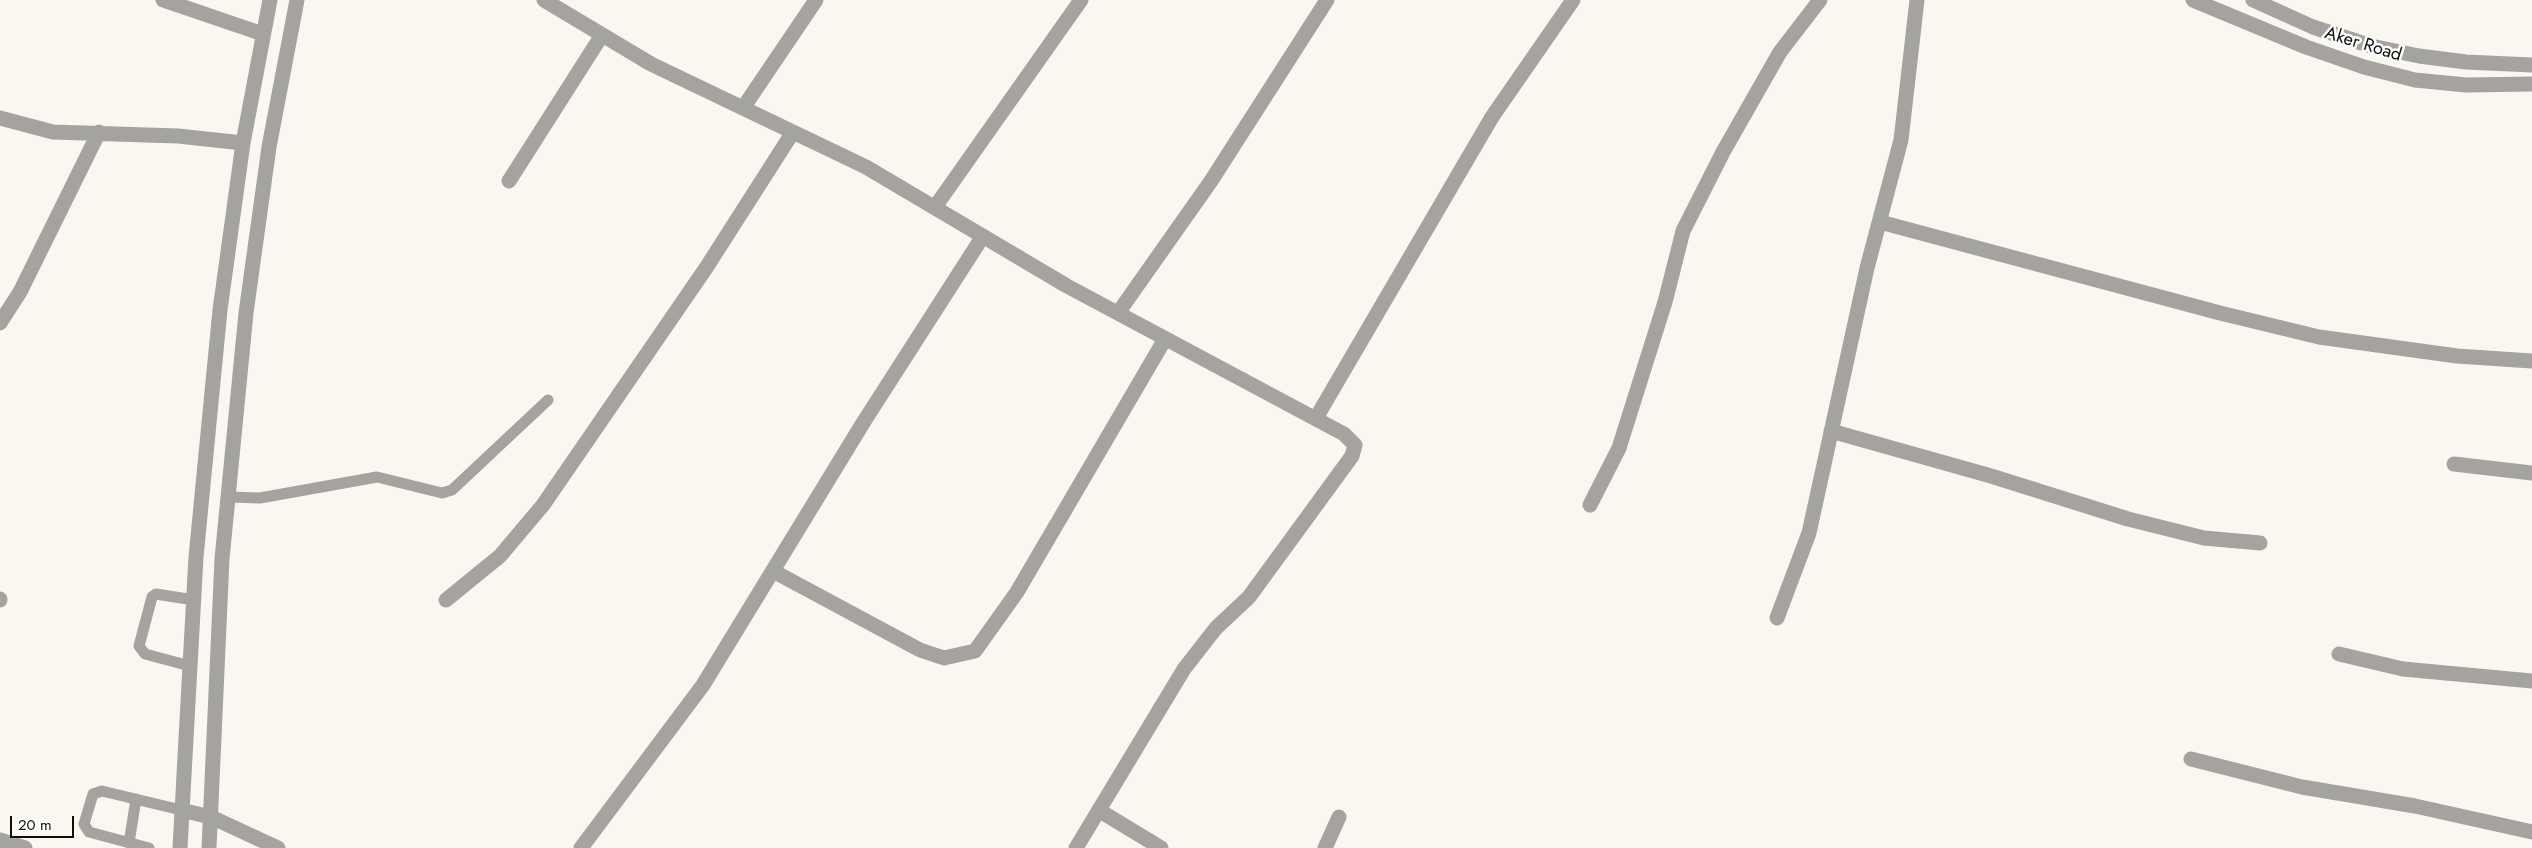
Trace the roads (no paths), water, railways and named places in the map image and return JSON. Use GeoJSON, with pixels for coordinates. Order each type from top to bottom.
{"type":"FeatureCollection","features":[{"type":"Feature","properties":{"kind":"street"},"geometry":{"type":"LineString","coordinates":[[163,0],[264,34]]}},
{"type":"Feature","properties":{"kind":"street"},"geometry":{"type":"LineString","coordinates":[[180,848],[194,600],[220,310],[243,143],[270,0]]}},
{"type":"Feature","properties":{"kind":"street"},"geometry":{"type":"LineString","coordinates":[[209,848],[222,558],[248,294],[269,147],[297,0]]}},
{"type":"Feature","properties":{"kind":"street"},"geometry":{"type":"LineString","coordinates":[[743,108],[816,0]]}},
{"type":"Feature","properties":{"kind":"street"},"geometry":{"type":"LineString","coordinates":[[935,208],[1081,0]]}},
{"type":"Feature","properties":{"kind":"street"},"geometry":{"type":"LineString","coordinates":[[1118,314],[1211,181],[1327,0]]}},
{"type":"Feature","properties":{"kind":"street"},"geometry":{"type":"LineString","coordinates":[[1316,418],[1492,117],[1573,0]]}},
{"type":"Feature","properties":{"kind":"street"},"geometry":{"type":"LineString","coordinates":[[1590,505],[1619,448],[1665,302],[1683,231],[1723,152],[1776,60],[1820,0]]}},
{"type":"Feature","properties":{"kind":"street"},"geometry":{"type":"LineString","coordinates":[[1777,618],[1809,533],[1880,222],[1901,140],[1917,0]]}},
{"type":"Feature","properties":{"kind":"street","name":"Aker Road"},"geometry":{"type":"LineString","coordinates":[[2192,0],[2306,47],[2373,69],[2415,80],[2466,86],[2532,84]]}},
{"type":"Feature","properties":{"kind":"street","name":"Aker Road"},"geometry":{"type":"LineString","coordinates":[[2253,0],[2313,27],[2371,46],[2419,56],[2466,62],[2532,65]]}},
{"type":"Feature","properties":{"kind":"street"},"geometry":{"type":"LineString","coordinates":[[552,2],[651,64],[866,167],[1118,314],[1316,418],[1344,434],[1355,445],[1352,456],[1249,597],[1216,628],[1184,669],[1076,848]]}},
{"type":"Feature","properties":{"kind":"street"},"geometry":{"type":"LineString","coordinates":[[509,181],[602,34]]}},
{"type":"Feature","properties":{"kind":"street"},"geometry":{"type":"LineString","coordinates":[[0,118],[54,132],[178,136],[243,143]]}},
{"type":"Feature","properties":{"kind":"street"},"geometry":{"type":"LineString","coordinates":[[0,323],[20,292],[100,132]]}},
{"type":"Feature","properties":{"kind":"street"},"geometry":{"type":"LineString","coordinates":[[446,600],[500,556],[543,505],[706,268],[793,132]]}},
{"type":"Feature","properties":{"kind":"street"},"geometry":{"type":"LineString","coordinates":[[1880,222],[2220,313],[2319,337],[2457,356],[2532,361]]}},
{"type":"Feature","properties":{"kind":"street"},"geometry":{"type":"LineString","coordinates":[[581,848],[703,685],[774,572],[863,422],[983,236]]}},
{"type":"Feature","properties":{"kind":"street"},"geometry":{"type":"LineString","coordinates":[[774,572],[920,650],[944,658],[974,651],[1017,592],[1165,339]]}},
{"type":"Feature","properties":{"kind":"street"},"geometry":{"type":"LineString","coordinates":[[1831,432],[1992,476],[2128,518],[2204,538],[2260,542]]}},
{"type":"Feature","properties":{"kind":"street"},"geometry":{"type":"LineString","coordinates":[[2454,464],[2532,473]]}},
{"type":"Feature","properties":{"kind":"street"},"geometry":{"type":"LineString","coordinates":[[2339,654],[2403,669],[2532,681]]}},
{"type":"Feature","properties":{"kind":"street"},"geometry":{"type":"LineString","coordinates":[[2191,759],[2302,788],[2415,806],[2532,832]]}},
{"type":"Feature","properties":{"kind":"street"},"geometry":{"type":"LineString","coordinates":[[181,810],[211,817],[278,848]]}},
{"type":"Feature","properties":{"kind":"street"},"geometry":{"type":"LineString","coordinates":[[1100,811],[1160,848]]}},
{"type":"Feature","properties":{"kind":"street"},"geometry":{"type":"LineString","coordinates":[[1325,848],[1339,817]]}},
{"type":"Feature","properties":{"kind":"street"},"geometry":{"type":"LineString","coordinates":[[0,840],[25,848]]}},
{"type":"Feature","properties":{"kind":"lane"},"geometry":{"type":"LineString","coordinates":[[229,497],[260,498],[377,477],[442,493],[452,490],[548,400]]}},
{"type":"Feature","properties":{"kind":"lane"},"geometry":{"type":"LineString","coordinates":[[190,666],[146,654],[139,646],[152,597],[156,594],[194,600]]}},
{"type":"Feature","properties":{"kind":"lane"},"geometry":{"type":"LineString","coordinates":[[149,848],[89,832],[84,824],[90,798],[96,792],[102,791],[181,810]]}},
{"type":"Feature","properties":{"kind":"lane"},"geometry":{"type":"LineString","coordinates":[[129,843],[136,799]]}}]}
